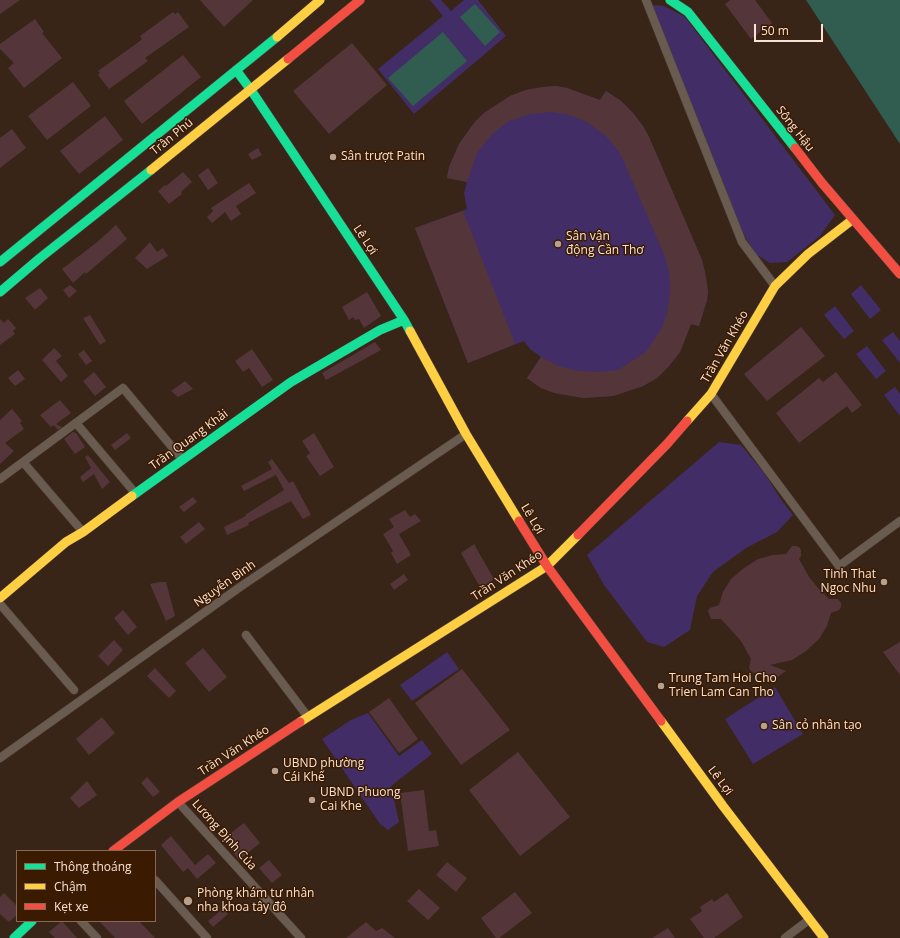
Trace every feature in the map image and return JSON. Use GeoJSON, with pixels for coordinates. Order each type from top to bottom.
{"type":"FeatureCollection","features":[{"type":"Feature","properties":{"kind":"street","name":"Trần Phú"},"geometry":{"type":"LineString","coordinates":[[0,292],[33,249],[236,70],[320,0]]}},
{"type":"Feature","properties":{"kind":"street","name":"Trần Phú"},"geometry":{"type":"LineString","coordinates":[[0,262],[33,249],[251,90],[360,0]]}},
{"type":"Feature","properties":{"kind":"street"},"geometry":{"type":"LineString","coordinates":[[646,0],[742,242],[775,286]]}},
{"type":"Feature","properties":{"kind":"street","name":"Sông Hậu"},"geometry":{"type":"LineString","coordinates":[[670,0],[688,12],[822,183],[852,220],[900,274]]}},
{"type":"Feature","properties":{"kind":"street","name":"Lê Lợi"},"geometry":{"type":"LineString","coordinates":[[236,70],[251,90],[404,320],[466,434],[547,566],[719,800],[824,938]]}},
{"type":"Feature","properties":{"kind":"street","name":"Trần Văn Khéo"},"geometry":{"type":"LineString","coordinates":[[114,850],[178,802],[308,717],[547,566],[667,444],[711,394],[775,286],[808,254],[852,220]]}},
{"type":"Feature","properties":{"kind":"street","name":"Trần Quang Khải"},"geometry":{"type":"LineString","coordinates":[[0,598],[66,542],[83,532],[182,459],[291,382],[380,330],[404,320]]}},
{"type":"Feature","properties":{"kind":"street"},"geometry":{"type":"LineString","coordinates":[[0,478],[124,388],[182,459]]}},
{"type":"Feature","properties":{"kind":"street"},"geometry":{"type":"LineString","coordinates":[[711,394],[839,566],[900,522]]}},
{"type":"Feature","properties":{"kind":"street"},"geometry":{"type":"LineString","coordinates":[[76,423],[136,494]]}},
{"type":"Feature","properties":{"kind":"street","name":"Nguyễn Bình"},"geometry":{"type":"LineString","coordinates":[[0,758],[240,587],[466,434]]}},
{"type":"Feature","properties":{"kind":"street"},"geometry":{"type":"LineString","coordinates":[[23,462],[83,532]]}},
{"type":"Feature","properties":{"kind":"street"},"geometry":{"type":"LineString","coordinates":[[0,604],[74,690]]}},
{"type":"Feature","properties":{"kind":"street"},"geometry":{"type":"LineString","coordinates":[[246,635],[308,717]]}},
{"type":"Feature","properties":{"kind":"street","name":"Lương Định Của"},"geometry":{"type":"LineString","coordinates":[[178,802],[301,938]]}},
{"type":"Feature","properties":{"kind":"street"},"geometry":{"type":"LineString","coordinates":[[122,844],[127,850]]}},
{"type":"Feature","properties":{"kind":"street"},"geometry":{"type":"LineString","coordinates":[[156,881],[207,938]]}},
{"type":"Feature","properties":{"kind":"street"},"geometry":{"type":"LineString","coordinates":[[785,938],[810,919]]}},
{"type":"Feature","properties":{"kind":"street"},"geometry":{"type":"LineString","coordinates":[[14,938],[31,922]]}},
{"type":"Feature","properties":{"kind":"street"},"geometry":{"type":"LineString","coordinates":[[82,922],[97,938]]}},
{"type":"Feature","properties":{"kind":"shaded area"},"geometry":{"type":"Polygon","coordinates":[[[430,0],[441,0],[451,11],[464,0],[478,0],[506,36],[414,114],[378,69],[443,16],[430,0]]]}},
{"type":"Feature","properties":{"kind":"shaded area"},"geometry":{"type":"Polygon","coordinates":[[[651,5],[664,6],[685,17],[835,215],[820,236],[787,262],[770,263],[754,253],[733,214],[651,5]]]}},
{"type":"Feature","properties":{"kind":"shaded area","name":"Sân vận động Cần Thơ"},"geometry":{"type":"Polygon","coordinates":[[[556,86],[567,88],[600,100],[606,91],[621,101],[633,113],[649,137],[702,260],[705,272],[708,291],[707,300],[699,326],[691,324],[680,352],[657,378],[643,386],[613,396],[583,398],[541,388],[527,378],[541,357],[530,349],[524,341],[468,363],[415,228],[467,209],[464,193],[467,182],[447,178],[449,167],[459,144],[474,123],[484,113],[510,96],[526,90],[556,86]]]}},
{"type":"Feature","properties":{"kind":"shaded area"},"geometry":{"type":"Polygon","coordinates":[[[861,285],[881,310],[870,319],[851,294],[861,285]]]}},
{"type":"Feature","properties":{"kind":"shaded area"},"geometry":{"type":"Polygon","coordinates":[[[835,306],[854,331],[844,339],[824,315],[835,306]]]}},
{"type":"Feature","properties":{"kind":"shaded area"},"geometry":{"type":"Polygon","coordinates":[[[893,332],[900,341],[900,363],[882,340],[893,332]]]}},
{"type":"Feature","properties":{"kind":"shaded area"},"geometry":{"type":"Polygon","coordinates":[[[867,346],[886,371],[876,379],[856,354],[867,346]]]}},
{"type":"Feature","properties":{"kind":"shaded area"},"geometry":{"type":"Polygon","coordinates":[[[895,387],[900,394],[900,416],[884,395],[895,387]]]}},
{"type":"Feature","properties":{"kind":"shaded area"},"geometry":{"type":"Polygon","coordinates":[[[719,442],[741,445],[764,473],[793,515],[777,532],[746,548],[713,572],[697,596],[690,630],[664,647],[647,642],[604,585],[587,555],[719,442]]]}},
{"type":"Feature","properties":{"kind":"shaded area"},"geometry":{"type":"Polygon","coordinates":[[[447,652],[459,669],[412,701],[400,685],[447,652]]]}},
{"type":"Feature","properties":{"kind":"shaded area","name":"Sân cỏ nhân tạo"},"geometry":{"type":"Polygon","coordinates":[[[775,687],[803,734],[753,764],[725,719],[775,687]]]}},
{"type":"Feature","properties":{"kind":"shaded area"},"geometry":{"type":"Polygon","coordinates":[[[368,713],[399,756],[422,740],[432,754],[391,786],[399,822],[388,830],[380,824],[322,739],[351,720],[368,713]]]}},
{"type":"Feature","properties":{"kind":"water"},"geometry":{"type":"Polygon","coordinates":[[[806,0],[900,0],[900,144],[806,0]]]}},
{"type":"Feature","properties":{"kind":"water"},"geometry":{"type":"Polygon","coordinates":[[[475,4],[500,32],[485,46],[460,17],[475,4]]]}},
{"type":"Feature","properties":{"kind":"water"},"geometry":{"type":"Polygon","coordinates":[[[443,32],[467,61],[413,106],[388,78],[443,32]]]}},
{"type":"Feature","properties":{"kind":"building"},"geometry":{"type":"Polygon","coordinates":[[[0,0],[20,0],[0,14],[0,0]]]}},
{"type":"Feature","properties":{"kind":"building"},"geometry":{"type":"Polygon","coordinates":[[[200,0],[253,0],[224,27],[200,0]]]}},
{"type":"Feature","properties":{"kind":"building"},"geometry":{"type":"Polygon","coordinates":[[[730,0],[755,0],[772,23],[751,39],[725,4],[730,0]]]}},
{"type":"Feature","properties":{"kind":"building"},"geometry":{"type":"Polygon","coordinates":[[[173,12],[175,14],[178,12],[189,27],[145,58],[148,61],[109,89],[98,75],[100,73],[98,71],[140,41],[142,39],[140,36],[173,12]]]}},
{"type":"Feature","properties":{"kind":"building"},"geometry":{"type":"Polygon","coordinates":[[[35,19],[44,32],[42,33],[62,58],[24,88],[8,68],[14,63],[0,49],[0,44],[35,19]]]}},
{"type":"Feature","properties":{"kind":"building"},"geometry":{"type":"Polygon","coordinates":[[[352,43],[387,85],[329,134],[293,91],[352,43]]]}},
{"type":"Feature","properties":{"kind":"building"},"geometry":{"type":"Polygon","coordinates":[[[183,55],[201,77],[142,124],[124,101],[183,55]]]}},
{"type":"Feature","properties":{"kind":"building"},"geometry":{"type":"Polygon","coordinates":[[[73,82],[91,106],[47,140],[28,116],[73,82]]]}},
{"type":"Feature","properties":{"kind":"building"},"geometry":{"type":"Polygon","coordinates":[[[556,86],[567,88],[600,100],[606,91],[621,101],[633,113],[649,137],[702,260],[705,272],[708,291],[707,300],[699,326],[691,324],[680,352],[657,378],[643,386],[613,396],[583,398],[554,393],[541,388],[527,378],[541,357],[559,366],[579,371],[599,372],[618,370],[646,352],[662,328],[667,313],[670,293],[668,267],[664,254],[620,153],[607,137],[587,122],[569,115],[551,112],[530,114],[509,121],[492,134],[477,153],[467,182],[447,178],[449,167],[459,144],[474,123],[484,113],[510,96],[526,90],[556,86]]]}},
{"type":"Feature","properties":{"kind":"building"},"geometry":{"type":"Polygon","coordinates":[[[105,116],[123,140],[79,174],[60,151],[105,116]]]}},
{"type":"Feature","properties":{"kind":"building"},"geometry":{"type":"Polygon","coordinates":[[[12,129],[26,148],[0,168],[0,138],[12,129]]]}},
{"type":"Feature","properties":{"kind":"building"},"geometry":{"type":"Polygon","coordinates":[[[258,148],[262,155],[252,160],[248,154],[258,148]]]}},
{"type":"Feature","properties":{"kind":"building"},"geometry":{"type":"Polygon","coordinates":[[[208,168],[218,183],[208,190],[198,175],[208,168]]]}},
{"type":"Feature","properties":{"kind":"building"},"geometry":{"type":"Polygon","coordinates":[[[183,172],[192,182],[181,192],[182,194],[169,204],[158,191],[183,172]]]}},
{"type":"Feature","properties":{"kind":"building"},"geometry":{"type":"Polygon","coordinates":[[[249,183],[256,193],[236,206],[241,214],[231,221],[225,212],[212,223],[207,217],[213,211],[211,208],[249,183]]]}},
{"type":"Feature","properties":{"kind":"building"},"geometry":{"type":"Polygon","coordinates":[[[463,211],[515,344],[468,363],[415,228],[463,211]]]}},
{"type":"Feature","properties":{"kind":"building"},"geometry":{"type":"Polygon","coordinates":[[[116,225],[127,239],[86,274],[85,272],[73,283],[62,269],[96,243],[116,225]]]}},
{"type":"Feature","properties":{"kind":"building"},"geometry":{"type":"Polygon","coordinates":[[[150,242],[157,252],[163,248],[168,256],[147,269],[135,258],[150,242]]]}},
{"type":"Feature","properties":{"kind":"building"},"geometry":{"type":"Polygon","coordinates":[[[70,285],[77,291],[69,298],[63,290],[70,285]]]}},
{"type":"Feature","properties":{"kind":"building"},"geometry":{"type":"Polygon","coordinates":[[[40,288],[48,298],[35,310],[25,298],[40,288]]]}},
{"type":"Feature","properties":{"kind":"building"},"geometry":{"type":"Polygon","coordinates":[[[367,292],[381,316],[364,328],[359,319],[355,320],[353,317],[349,320],[342,307],[367,292]]]}},
{"type":"Feature","properties":{"kind":"building"},"geometry":{"type":"Polygon","coordinates":[[[90,315],[106,341],[100,345],[83,318],[90,315]]]}},
{"type":"Feature","properties":{"kind":"building"},"geometry":{"type":"Polygon","coordinates":[[[0,319],[4,323],[8,319],[16,328],[13,331],[15,334],[0,345],[0,319]]]}},
{"type":"Feature","properties":{"kind":"building"},"geometry":{"type":"Polygon","coordinates":[[[801,327],[825,356],[767,401],[744,374],[801,327]]]}},
{"type":"Feature","properties":{"kind":"building"},"geometry":{"type":"Polygon","coordinates":[[[375,342],[381,350],[326,380],[322,373],[375,342]]]}},
{"type":"Feature","properties":{"kind":"building"},"geometry":{"type":"Polygon","coordinates":[[[54,348],[62,356],[56,361],[68,376],[61,382],[42,360],[54,348]]]}},
{"type":"Feature","properties":{"kind":"building"},"geometry":{"type":"Polygon","coordinates":[[[252,349],[273,380],[262,387],[249,368],[243,372],[235,361],[252,349]]]}},
{"type":"Feature","properties":{"kind":"building"},"geometry":{"type":"Polygon","coordinates":[[[84,350],[92,361],[86,365],[78,354],[84,350]]]}},
{"type":"Feature","properties":{"kind":"building"},"geometry":{"type":"Polygon","coordinates":[[[18,370],[25,379],[15,386],[8,378],[18,370]]]}},
{"type":"Feature","properties":{"kind":"building"},"geometry":{"type":"Polygon","coordinates":[[[94,372],[106,387],[95,396],[83,381],[94,372]]]}},
{"type":"Feature","properties":{"kind":"building"},"geometry":{"type":"Polygon","coordinates":[[[836,372],[862,405],[852,413],[847,406],[799,443],[776,413],[819,378],[823,382],[836,372]]]}},
{"type":"Feature","properties":{"kind":"building"},"geometry":{"type":"Polygon","coordinates":[[[185,381],[193,389],[178,397],[171,391],[185,381]]]}},
{"type":"Feature","properties":{"kind":"building"},"geometry":{"type":"Polygon","coordinates":[[[60,400],[71,413],[56,424],[62,427],[58,430],[54,425],[51,427],[40,415],[60,400]]]}},
{"type":"Feature","properties":{"kind":"building"},"geometry":{"type":"Polygon","coordinates":[[[12,409],[22,421],[20,423],[24,429],[5,443],[14,451],[0,464],[0,420],[12,409]]]}},
{"type":"Feature","properties":{"kind":"building"},"geometry":{"type":"Polygon","coordinates":[[[73,432],[76,433],[85,447],[75,454],[64,439],[73,432]]]}},
{"type":"Feature","properties":{"kind":"building"},"geometry":{"type":"Polygon","coordinates":[[[127,433],[131,438],[115,450],[111,445],[127,433]]]}},
{"type":"Feature","properties":{"kind":"building"},"geometry":{"type":"Polygon","coordinates":[[[314,433],[334,467],[320,476],[306,456],[310,453],[302,441],[314,433]]]}},
{"type":"Feature","properties":{"kind":"building"},"geometry":{"type":"Polygon","coordinates":[[[88,455],[110,482],[102,489],[94,474],[83,482],[80,477],[91,468],[85,457],[88,455]]]}},
{"type":"Feature","properties":{"kind":"building"},"geometry":{"type":"Polygon","coordinates":[[[272,459],[289,483],[293,481],[311,515],[303,519],[291,501],[248,523],[249,525],[227,535],[224,527],[246,516],[245,515],[284,490],[276,475],[244,491],[241,486],[272,469],[268,462],[272,459]]]}},
{"type":"Feature","properties":{"kind":"building"},"geometry":{"type":"Polygon","coordinates":[[[193,497],[197,502],[184,512],[179,507],[193,497]]]}},
{"type":"Feature","properties":{"kind":"building"},"geometry":{"type":"Polygon","coordinates":[[[405,510],[410,517],[415,514],[421,521],[399,534],[411,555],[397,564],[391,553],[393,551],[383,534],[394,527],[389,519],[405,510]]]}},
{"type":"Feature","properties":{"kind":"building"},"geometry":{"type":"Polygon","coordinates":[[[199,522],[205,529],[186,544],[180,537],[199,522]]]}},
{"type":"Feature","properties":{"kind":"building"},"geometry":{"type":"Polygon","coordinates":[[[474,544],[494,579],[481,589],[461,553],[474,544]]]}},
{"type":"Feature","properties":{"kind":"building"},"geometry":{"type":"Polygon","coordinates":[[[792,546],[797,546],[800,548],[801,556],[799,559],[809,577],[829,599],[838,599],[841,603],[841,607],[839,610],[831,613],[827,626],[819,639],[806,651],[792,660],[770,665],[786,671],[769,683],[762,673],[754,673],[751,671],[749,668],[751,659],[741,641],[721,619],[711,619],[708,611],[710,608],[719,605],[723,592],[731,579],[744,568],[758,559],[773,555],[786,554],[792,546]]]}},
{"type":"Feature","properties":{"kind":"building"},"geometry":{"type":"Polygon","coordinates":[[[404,574],[408,580],[394,590],[390,584],[404,574]]]}},
{"type":"Feature","properties":{"kind":"building"},"geometry":{"type":"Polygon","coordinates":[[[166,582],[175,616],[166,621],[150,584],[166,582]]]}},
{"type":"Feature","properties":{"kind":"building"},"geometry":{"type":"Polygon","coordinates":[[[123,610],[137,627],[128,635],[114,618],[123,610]]]}},
{"type":"Feature","properties":{"kind":"building"},"geometry":{"type":"Polygon","coordinates":[[[114,640],[123,650],[108,666],[98,656],[114,640]]]}},
{"type":"Feature","properties":{"kind":"building"},"geometry":{"type":"Polygon","coordinates":[[[900,642],[900,675],[883,652],[900,642]]]}},
{"type":"Feature","properties":{"kind":"building"},"geometry":{"type":"Polygon","coordinates":[[[203,648],[227,677],[209,692],[185,663],[203,648]]]}},
{"type":"Feature","properties":{"kind":"building"},"geometry":{"type":"Polygon","coordinates":[[[155,668],[176,691],[169,698],[147,676],[155,668]]]}},
{"type":"Feature","properties":{"kind":"building"},"geometry":{"type":"Polygon","coordinates":[[[462,669],[510,730],[461,765],[415,703],[462,669]]]}},
{"type":"Feature","properties":{"kind":"building"},"geometry":{"type":"Polygon","coordinates":[[[389,698],[418,739],[399,753],[369,712],[389,698]]]}},
{"type":"Feature","properties":{"kind":"building"},"geometry":{"type":"Polygon","coordinates":[[[102,717],[115,733],[89,755],[76,739],[102,717]]]}},
{"type":"Feature","properties":{"kind":"building"},"geometry":{"type":"Polygon","coordinates":[[[518,752],[570,817],[520,856],[469,790],[518,752]]]}},
{"type":"Feature","properties":{"kind":"building"},"geometry":{"type":"Polygon","coordinates":[[[147,777],[160,792],[153,797],[141,783],[147,777]]]}},
{"type":"Feature","properties":{"kind":"building"},"geometry":{"type":"Polygon","coordinates":[[[87,781],[97,795],[79,808],[70,798],[87,781]]]}},
{"type":"Feature","properties":{"kind":"building"},"geometry":{"type":"Polygon","coordinates":[[[424,790],[429,831],[436,830],[439,846],[408,851],[400,793],[424,790]]]}},
{"type":"Feature","properties":{"kind":"building"},"geometry":{"type":"Polygon","coordinates":[[[244,823],[260,843],[239,860],[223,839],[244,823]]]}},
{"type":"Feature","properties":{"kind":"building"},"geometry":{"type":"Polygon","coordinates":[[[171,836],[195,865],[208,854],[216,863],[197,879],[188,868],[183,872],[161,845],[171,836]]]}},
{"type":"Feature","properties":{"kind":"building"},"geometry":{"type":"Polygon","coordinates":[[[269,860],[282,875],[272,883],[259,868],[269,860]]]}},
{"type":"Feature","properties":{"kind":"building"},"geometry":{"type":"Polygon","coordinates":[[[447,862],[467,878],[456,892],[436,875],[447,862]]]}},
{"type":"Feature","properties":{"kind":"building"},"geometry":{"type":"Polygon","coordinates":[[[419,889],[440,908],[428,920],[407,901],[419,889]]]}},
{"type":"Feature","properties":{"kind":"building"},"geometry":{"type":"Polygon","coordinates":[[[515,892],[532,913],[499,938],[496,938],[481,918],[515,892]]]}},
{"type":"Feature","properties":{"kind":"building"},"geometry":{"type":"Polygon","coordinates":[[[4,893],[16,905],[16,916],[9,922],[0,914],[0,897],[4,893]]]}},
{"type":"Feature","properties":{"kind":"building"},"geometry":{"type":"Polygon","coordinates":[[[727,893],[743,917],[714,938],[704,938],[690,919],[702,911],[700,907],[712,899],[714,902],[727,893]]]}},
{"type":"Feature","properties":{"kind":"building"},"geometry":{"type":"Polygon","coordinates":[[[224,908],[228,914],[213,927],[208,921],[224,908]]]}},
{"type":"Feature","properties":{"kind":"building"},"geometry":{"type":"Polygon","coordinates":[[[61,922],[63,922],[77,938],[55,938],[49,932],[61,922]]]}},
{"type":"Feature","properties":{"kind":"building"},"geometry":{"type":"Polygon","coordinates":[[[100,922],[140,922],[155,938],[115,938],[100,922]]]}},
{"type":"Feature","properties":{"kind":"building"},"geometry":{"type":"Polygon","coordinates":[[[366,922],[376,931],[382,928],[395,938],[346,938],[366,922]]]}},
{"type":"Feature","properties":{"kind":"building"},"geometry":{"type":"Polygon","coordinates":[[[668,928],[675,938],[652,938],[668,928]]]}},
{"type":"Feature","properties":{"kind":"traffic: fast"},"geometry":{"type":"LineString","coordinates":[[670,0],[688,12],[795,148]]}},
{"type":"Feature","properties":{"kind":"traffic: fast"},"geometry":{"type":"LineString","coordinates":[[0,262],[277,37]]}},
{"type":"Feature","properties":{"kind":"traffic: fast"},"geometry":{"type":"LineString","coordinates":[[236,70],[251,90],[410,331]]}},
{"type":"Feature","properties":{"kind":"traffic: fast"},"geometry":{"type":"LineString","coordinates":[[0,292],[40,258],[151,170]]}},
{"type":"Feature","properties":{"kind":"traffic: fast"},"geometry":{"type":"LineString","coordinates":[[132,496],[291,382],[380,330],[404,320]]}},
{"type":"Feature","properties":{"kind":"traffic: fast"},"geometry":{"type":"LineString","coordinates":[[14,938],[31,922]]}},
{"type":"Feature","properties":{"kind":"traffic: slow"},"geometry":{"type":"LineString","coordinates":[[277,37],[320,0]]}},
{"type":"Feature","properties":{"kind":"traffic: slow"},"geometry":{"type":"LineString","coordinates":[[151,170],[288,59]]}},
{"type":"Feature","properties":{"kind":"traffic: slow"},"geometry":{"type":"LineString","coordinates":[[687,421],[711,394],[775,286],[808,254],[852,220]]}},
{"type":"Feature","properties":{"kind":"traffic: slow"},"geometry":{"type":"LineString","coordinates":[[410,331],[466,434],[519,521]]}},
{"type":"Feature","properties":{"kind":"traffic: slow"},"geometry":{"type":"LineString","coordinates":[[0,598],[66,542],[83,532],[132,496]]}},
{"type":"Feature","properties":{"kind":"traffic: slow"},"geometry":{"type":"LineString","coordinates":[[300,722],[547,566],[578,535]]}},
{"type":"Feature","properties":{"kind":"traffic: slow"},"geometry":{"type":"LineString","coordinates":[[661,721],[723,806],[824,938]]}},
{"type":"Feature","properties":{"kind":"traffic: jam"},"geometry":{"type":"LineString","coordinates":[[288,59],[360,0]]}},
{"type":"Feature","properties":{"kind":"traffic: jam"},"geometry":{"type":"LineString","coordinates":[[795,148],[822,183],[900,274]]}},
{"type":"Feature","properties":{"kind":"traffic: jam"},"geometry":{"type":"LineString","coordinates":[[578,535],[667,444],[687,421]]}},
{"type":"Feature","properties":{"kind":"traffic: jam"},"geometry":{"type":"LineString","coordinates":[[519,521],[547,566],[661,721]]}},
{"type":"Feature","properties":{"kind":"traffic: jam"},"geometry":{"type":"LineString","coordinates":[[114,850],[178,802],[300,722]]}},
{"type":"Feature","properties":{"kind":"place","name":"Sân trượt Patin"},"geometry":{"type":"Point","coordinates":[333,157]}},
{"type":"Feature","properties":{"kind":"place","name":"Sân vận động Cần Thơ"},"geometry":{"type":"Point","coordinates":[558,244]}},
{"type":"Feature","properties":{"kind":"place","name":"Tinh That Ngoc Nhu"},"geometry":{"type":"Point","coordinates":[884,582]}},
{"type":"Feature","properties":{"kind":"place","name":"Trung Tam Hoi Cho Trien Lam Can Tho"},"geometry":{"type":"Point","coordinates":[661,686]}},
{"type":"Feature","properties":{"kind":"place","name":"Sân cỏ nhân tạo"},"geometry":{"type":"Point","coordinates":[764,726]}},
{"type":"Feature","properties":{"kind":"place","name":"UBND phường Cái Khế"},"geometry":{"type":"Point","coordinates":[275,771]}},
{"type":"Feature","properties":{"kind":"place","name":"UBND Phuong Cai Khe"},"geometry":{"type":"Point","coordinates":[312,800]}},
{"type":"Feature","properties":{"kind":"place","name":"Phòng khám tư nhân nha khoa tây đô"},"geometry":{"type":"Point","coordinates":[188,901]}}]}
